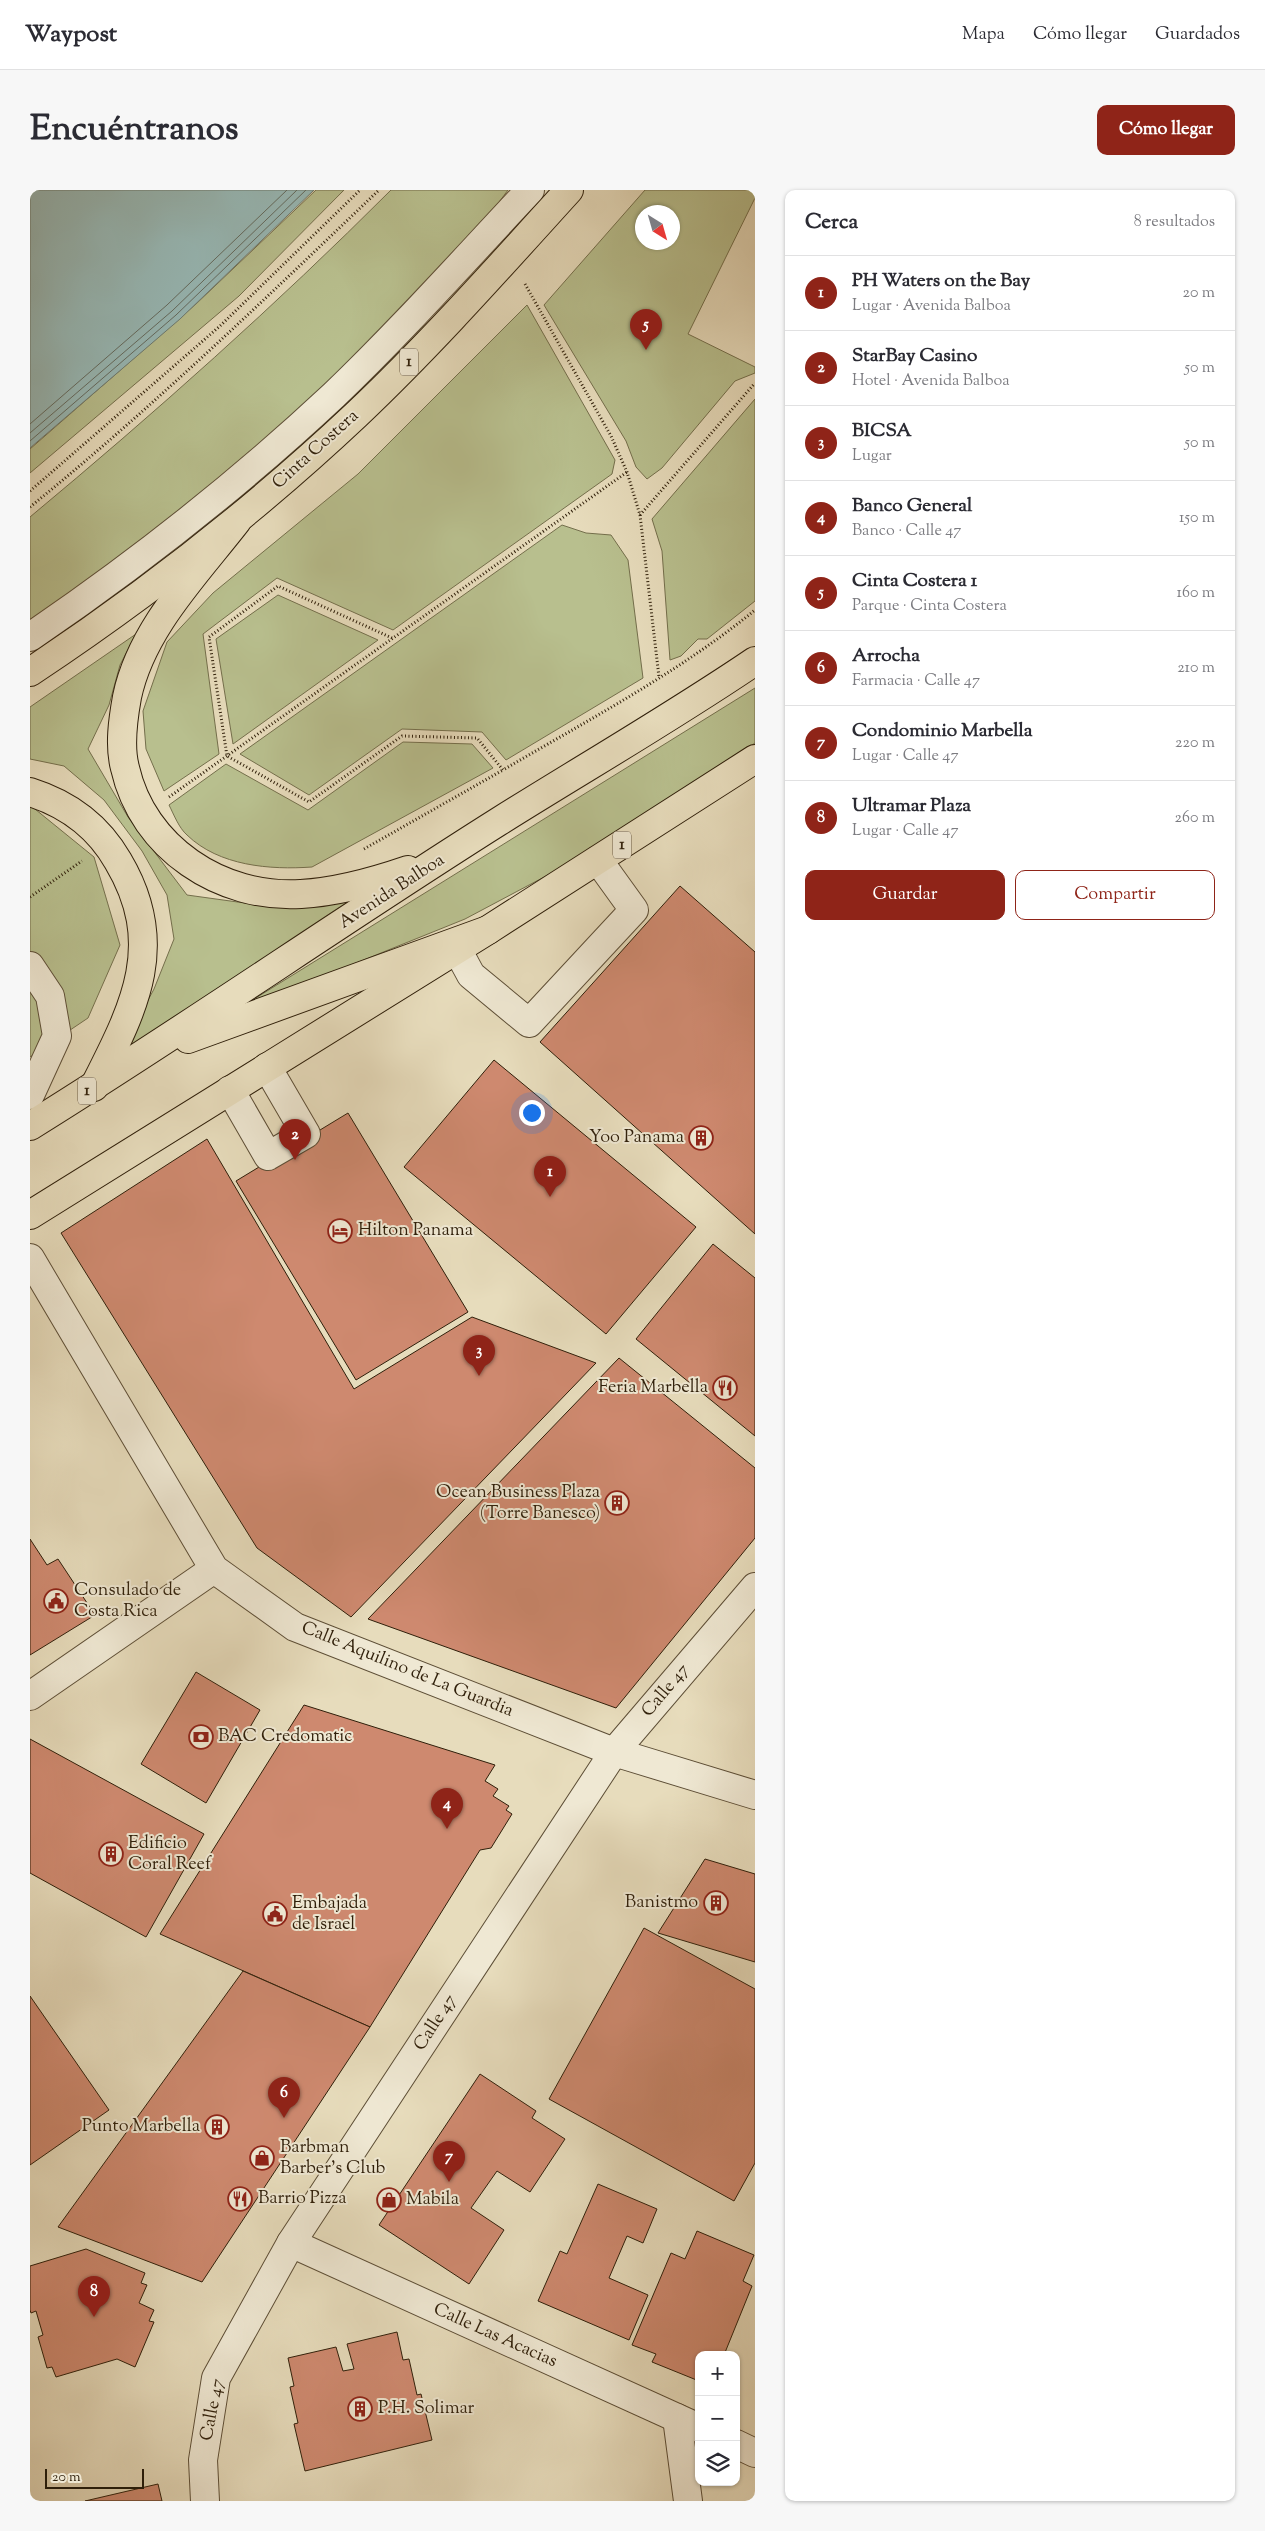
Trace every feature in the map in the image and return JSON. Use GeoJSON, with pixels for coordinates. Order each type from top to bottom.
{"type":"FeatureCollection","features":[{"type":"Feature","properties":{"kind":"main road","name":"Cinta Costera"},"geometry":{"type":"LineString","coordinates":[[30,672],[99,626],[237,521],[357,414],[454,317],[569,190]]}},
{"type":"Feature","properties":{"kind":"main road"},"geometry":{"type":"LineString","coordinates":[[237,521],[174,602],[150,639],[127,696],[122,747],[124,768],[144,815],[171,850],[189,864],[210,876],[254,891],[293,894],[354,886],[410,869],[498,822]]}},
{"type":"Feature","properties":{"kind":"main road","name":"Avenida Balboa"},"geometry":{"type":"LineString","coordinates":[[30,1126],[144,1056],[498,822],[678,713],[755,661]]}},
{"type":"Feature","properties":{"kind":"main road","name":"1"},"geometry":{"type":"LineString","coordinates":[[488,930],[755,759]]}},
{"type":"Feature","properties":{"kind":"main road"},"geometry":{"type":"LineString","coordinates":[[30,792],[46,798],[83,818],[108,843],[130,881],[139,905],[143,925],[143,950],[135,995],[124,1028],[94,1087]]}},
{"type":"Feature","properties":{"kind":"main road"},"geometry":{"type":"LineString","coordinates":[[144,1056],[488,930]]}},
{"type":"Feature","properties":{"kind":"main road"},"geometry":{"type":"LineString","coordinates":[[30,1215],[488,930]]}},
{"type":"Feature","properties":{"kind":"street"},"geometry":{"type":"LineString","coordinates":[[30,637],[86,598],[217,499],[334,394],[432,295],[530,190]]}},
{"type":"Feature","properties":{"kind":"street"},"geometry":{"type":"LineString","coordinates":[[457,949],[471,975],[529,1023],[634,910],[598,860]]}},
{"type":"Feature","properties":{"kind":"street"},"geometry":{"type":"LineString","coordinates":[[30,966],[50,996],[58,1036],[30,1095]]}},
{"type":"Feature","properties":{"kind":"street"},"geometry":{"type":"LineString","coordinates":[[230,1090],[268,1156],[306,1134],[267,1067]]}},
{"type":"Feature","properties":{"kind":"street","name":"Calle Aquilino de La Guardia"},"geometry":{"type":"LineString","coordinates":[[30,1258],[214,1569],[295,1627],[614,1752],[755,1795]]}},
{"type":"Feature","properties":{"kind":"street"},"geometry":{"type":"LineString","coordinates":[[30,1696],[214,1569]]}},
{"type":"Feature","properties":{"kind":"street","name":"Calle 47"},"geometry":{"type":"LineString","coordinates":[[205,2501],[203,2460],[216,2378],[291,2243],[614,1752],[755,1587]]}},
{"type":"Feature","properties":{"kind":"street","name":"Calle Las Acacias"},"geometry":{"type":"LineString","coordinates":[[291,2243],[688,2423]]}},
{"type":"Feature","properties":{"kind":"street"},"geometry":{"type":"LineString","coordinates":[[688,2423],[688,2501]]}},
{"type":"Feature","properties":{"kind":"street"},"geometry":{"type":"LineString","coordinates":[[740,2446],[755,2452]]}},
{"type":"Feature","properties":{"kind":"path"},"geometry":{"type":"LineString","coordinates":[[30,491],[220,326],[360,190]]}},
{"type":"Feature","properties":{"kind":"path"},"geometry":{"type":"LineString","coordinates":[[30,507],[119,433],[222,340],[379,190]]}},
{"type":"Feature","properties":{"kind":"path"},"geometry":{"type":"LineString","coordinates":[[510,255],[535,305],[611,436],[627,472],[640,515],[659,677]]}},
{"type":"Feature","properties":{"kind":"path"},"geometry":{"type":"LineString","coordinates":[[640,515],[755,383]]}},
{"type":"Feature","properties":{"kind":"path"},"geometry":{"type":"LineString","coordinates":[[144,815],[627,472]]}},
{"type":"Feature","properties":{"kind":"path"},"geometry":{"type":"LineString","coordinates":[[227,756],[209,637],[278,586],[392,638]]}},
{"type":"Feature","properties":{"kind":"path"},"geometry":{"type":"LineString","coordinates":[[363,850],[503,770],[659,677],[719,640],[755,610]]}},
{"type":"Feature","properties":{"kind":"path"},"geometry":{"type":"LineString","coordinates":[[227,756],[309,802],[402,736],[476,738],[503,770]]}},
{"type":"Feature","properties":{"kind":"path"},"geometry":{"type":"LineString","coordinates":[[30,897],[108,843]]}},
{"type":"Feature","properties":{"kind":"green space"},"geometry":{"type":"Polygon","coordinates":[[[316,190],[344,190],[239,296],[30,473],[30,449],[196,304],[316,190]]]}},
{"type":"Feature","properties":{"kind":"green space"},"geometry":{"type":"Polygon","coordinates":[[[391,190],[508,190],[471,240],[333,382],[202,495],[30,627],[30,517],[214,358],[304,275],[391,190]]]}},
{"type":"Feature","properties":{"kind":"green space"},"geometry":{"type":"Polygon","coordinates":[[[645,190],[755,190],[755,198],[688,334],[755,367],[755,373],[735,381],[662,468],[647,479],[636,467],[626,441],[544,305],[645,190]]]}},
{"type":"Feature","properties":{"kind":"green space"},"geometry":{"type":"Polygon","coordinates":[[[527,305],[615,460],[612,474],[393,630],[277,578],[203,634],[219,754],[164,791],[146,749],[143,711],[167,642],[213,593],[358,474],[527,305]]]}},
{"type":"Feature","properties":{"kind":"green space"},"geometry":{"type":"Polygon","coordinates":[[[755,399],[755,601],[707,639],[698,639],[681,656],[670,660],[662,551],[652,519],[755,399]]]}},
{"type":"Feature","properties":{"kind":"green space"},"geometry":{"type":"Polygon","coordinates":[[[562,525],[586,533],[611,535],[628,560],[643,678],[506,760],[482,732],[402,729],[309,795],[240,754],[562,525]]]}},
{"type":"Feature","properties":{"kind":"green space"},"geometry":{"type":"Polygon","coordinates":[[[278,595],[378,640],[233,744],[216,639],[278,595]]]}},
{"type":"Feature","properties":{"kind":"green space"},"geometry":{"type":"Polygon","coordinates":[[[136,634],[120,665],[109,705],[88,749],[128,817],[187,895],[252,904],[288,905],[358,897],[115,1062],[154,989],[174,939],[167,895],[142,851],[104,800],[64,766],[30,759],[30,707],[136,634]]]}},
{"type":"Feature","properties":{"kind":"green space"},"geometry":{"type":"Polygon","coordinates":[[[755,688],[755,743],[580,858],[465,919],[230,1014],[755,688]]]}},
{"type":"Feature","properties":{"kind":"green space"},"geometry":{"type":"Polygon","coordinates":[[[403,742],[472,744],[493,768],[312,867],[279,868],[246,864],[214,854],[184,832],[169,805],[226,764],[308,810],[403,742]]]}},
{"type":"Feature","properties":{"kind":"green space"},"geometry":{"type":"Polygon","coordinates":[[[30,805],[94,857],[120,945],[88,1018],[30,1057],[30,805]]]}},
{"type":"Feature","properties":{"kind":"water"},"geometry":{"type":"Polygon","coordinates":[[[30,190],[314,190],[180,319],[30,448],[30,190]]]}},
{"type":"Feature","properties":{"kind":"building","name":"Yoo Panama"},"geometry":{"type":"Polygon","coordinates":[[[680,886],[755,952],[755,1234],[540,1042],[680,886]]]}},
{"type":"Feature","properties":{"kind":"building"},"geometry":{"type":"Polygon","coordinates":[[[494,1060],[696,1227],[606,1334],[404,1167],[494,1060]]]}},
{"type":"Feature","properties":{"kind":"building"},"geometry":{"type":"Polygon","coordinates":[[[348,1113],[468,1312],[356,1380],[236,1181],[348,1113]]]}},
{"type":"Feature","properties":{"kind":"building"},"geometry":{"type":"Polygon","coordinates":[[[207,1139],[354,1389],[472,1317],[596,1363],[351,1617],[257,1548],[61,1233],[207,1139]]]}},
{"type":"Feature","properties":{"kind":"building","name":"Feria Marbella"},"geometry":{"type":"Polygon","coordinates":[[[713,1244],[755,1278],[755,1436],[636,1339],[713,1244]]]}},
{"type":"Feature","properties":{"kind":"building","name":"Ocean Business Plaza (Torre Banesco)"},"geometry":{"type":"Polygon","coordinates":[[[619,1358],[755,1468],[755,1538],[616,1708],[368,1619],[619,1358]]]}},
{"type":"Feature","properties":{"kind":"building"},"geometry":{"type":"Polygon","coordinates":[[[30,1539],[47,1565],[58,1559],[95,1615],[30,1655],[30,1539]]]}},
{"type":"Feature","properties":{"kind":"building","name":"BAC Credomatic"},"geometry":{"type":"Polygon","coordinates":[[[196,1672],[260,1710],[206,1803],[141,1764],[196,1672]]]}},
{"type":"Feature","properties":{"kind":"building"},"geometry":{"type":"Polygon","coordinates":[[[304,1705],[495,1765],[485,1781],[498,1789],[493,1796],[509,1806],[506,1810],[512,1814],[491,1848],[480,1850],[370,2027],[160,1934],[304,1705]]]}},
{"type":"Feature","properties":{"kind":"building","name":"Edificio Coral Reef"},"geometry":{"type":"Polygon","coordinates":[[[30,1739],[204,1834],[146,1937],[30,1873],[30,1739]]]}},
{"type":"Feature","properties":{"kind":"building","name":"Banistmo"},"geometry":{"type":"Polygon","coordinates":[[[705,1859],[755,1874],[755,1962],[658,1933],[705,1859]]]}},
{"type":"Feature","properties":{"kind":"building"},"geometry":{"type":"Polygon","coordinates":[[[644,1928],[755,1989],[755,2163],[734,2201],[549,2099],[644,1928]]]}},
{"type":"Feature","properties":{"kind":"building","name":"Punto Marbella"},"geometry":{"type":"Polygon","coordinates":[[[243,1971],[370,2027],[202,2282],[58,2227],[243,1971]]]}},
{"type":"Feature","properties":{"kind":"building"},"geometry":{"type":"Polygon","coordinates":[[[30,1996],[109,2110],[30,2165],[30,1996]]]}},
{"type":"Feature","properties":{"kind":"building"},"geometry":{"type":"Polygon","coordinates":[[[480,2074],[536,2111],[532,2118],[565,2139],[530,2192],[497,2171],[471,2208],[504,2230],[469,2284],[379,2225],[480,2074]]]}},
{"type":"Feature","properties":{"kind":"building"},"geometry":{"type":"Polygon","coordinates":[[[598,2184],[657,2209],[643,2243],[627,2236],[609,2278],[648,2295],[629,2340],[538,2301],[560,2251],[567,2254],[598,2184]]]}},
{"type":"Feature","properties":{"kind":"building"},"geometry":{"type":"Polygon","coordinates":[[[697,2231],[754,2255],[743,2281],[752,2286],[726,2351],[695,2351],[695,2379],[652,2362],[656,2354],[632,2345],[671,2253],[685,2259],[697,2231]]]}},
{"type":"Feature","properties":{"kind":"building"},"geometry":{"type":"Polygon","coordinates":[[[86,2249],[145,2273],[141,2283],[147,2285],[139,2303],[154,2310],[149,2321],[154,2322],[135,2367],[117,2359],[56,2377],[52,2367],[47,2368],[38,2337],[43,2335],[36,2311],[31,2313],[30,2310],[30,2266],[86,2249]]]}},
{"type":"Feature","properties":{"kind":"building","name":"P.H. Solimar"},"geometry":{"type":"Polygon","coordinates":[[[397,2332],[403,2360],[409,2359],[417,2395],[421,2394],[432,2440],[305,2471],[294,2424],[298,2423],[290,2387],[294,2386],[288,2358],[336,2347],[343,2371],[354,2369],[347,2344],[397,2332]]]}},
{"type":"Feature","properties":{"kind":"building"},"geometry":{"type":"Polygon","coordinates":[[[158,2484],[162,2501],[85,2501],[158,2484]]]}},
{"type":"Feature","properties":{"kind":"place","name":"Cinta Costera 1"},"geometry":{"type":"Point","coordinates":[646,350]}},
{"type":"Feature","properties":{"kind":"place","name":"Yoo Panama"},"geometry":{"type":"Point","coordinates":[701,1138]}},
{"type":"Feature","properties":{"kind":"place","name":"StarBay Casino"},"geometry":{"type":"Point","coordinates":[295,1160]}},
{"type":"Feature","properties":{"kind":"place","name":"PH Waters on the Bay"},"geometry":{"type":"Point","coordinates":[550,1197]}},
{"type":"Feature","properties":{"kind":"place","name":"Hilton Panama"},"geometry":{"type":"Point","coordinates":[340,1231]}},
{"type":"Feature","properties":{"kind":"place","name":"BICSA"},"geometry":{"type":"Point","coordinates":[479,1376]}},
{"type":"Feature","properties":{"kind":"place","name":"Feria Marbella"},"geometry":{"type":"Point","coordinates":[725,1388]}},
{"type":"Feature","properties":{"kind":"place","name":"Ocean Business Plaza (Torre Banesco)"},"geometry":{"type":"Point","coordinates":[617,1503]}},
{"type":"Feature","properties":{"kind":"place","name":"Consulado de Costa Rica"},"geometry":{"type":"Point","coordinates":[56,1601]}},
{"type":"Feature","properties":{"kind":"place","name":"BAC Credomatic"},"geometry":{"type":"Point","coordinates":[201,1737]}},
{"type":"Feature","properties":{"kind":"place","name":"Banco General"},"geometry":{"type":"Point","coordinates":[447,1829]}},
{"type":"Feature","properties":{"kind":"place","name":"Edificio Coral Reef"},"geometry":{"type":"Point","coordinates":[111,1854]}},
{"type":"Feature","properties":{"kind":"place","name":"Banistmo"},"geometry":{"type":"Point","coordinates":[716,1903]}},
{"type":"Feature","properties":{"kind":"place","name":"Embajada de Israel"},"geometry":{"type":"Point","coordinates":[275,1914]}},
{"type":"Feature","properties":{"kind":"place","name":"Arrocha"},"geometry":{"type":"Point","coordinates":[284,2118]}},
{"type":"Feature","properties":{"kind":"place","name":"Punto Marbella"},"geometry":{"type":"Point","coordinates":[217,2127]}},
{"type":"Feature","properties":{"kind":"place","name":"Barbman Barber's Club"},"geometry":{"type":"Point","coordinates":[262,2158]}},
{"type":"Feature","properties":{"kind":"place","name":"Condominio Marbella"},"geometry":{"type":"Point","coordinates":[449,2182]}},
{"type":"Feature","properties":{"kind":"place","name":"Barrio Pizza"},"geometry":{"type":"Point","coordinates":[240,2199]}},
{"type":"Feature","properties":{"kind":"place","name":"Mabila"},"geometry":{"type":"Point","coordinates":[389,2200]}},
{"type":"Feature","properties":{"kind":"place","name":"Ultramar Plaza"},"geometry":{"type":"Point","coordinates":[94,2317]}},
{"type":"Feature","properties":{"kind":"place","name":"P.H. Solimar"},"geometry":{"type":"Point","coordinates":[360,2409]}}]}
